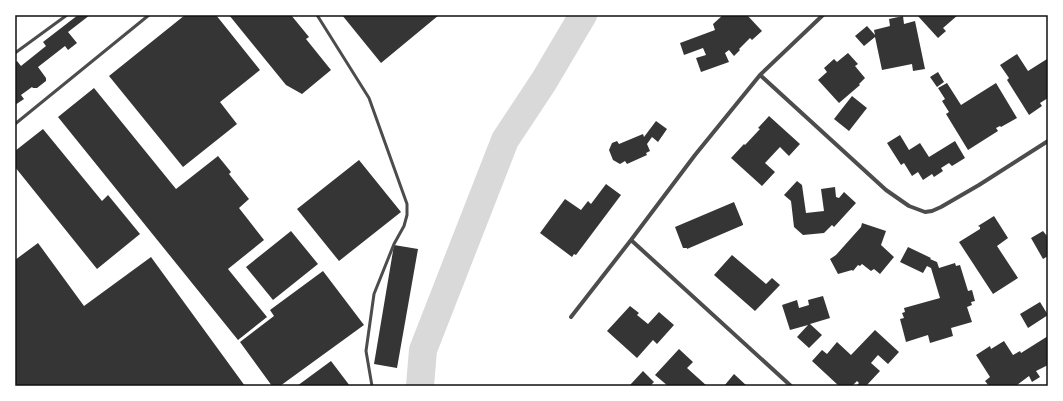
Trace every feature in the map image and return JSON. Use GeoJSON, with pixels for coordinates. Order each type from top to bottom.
{"type":"FeatureCollection","features":[{"type":"Feature","properties":{"kind":"street"},"geometry":{"type":"LineString","coordinates":[[571,317],[695,155],[760,75],[822,15]]}},
{"type":"Feature","properties":{"kind":"street"},"geometry":{"type":"LineString","coordinates":[[760,75],[886,190],[910,206],[925,212],[941,207],[979,185],[1048,141]]}},
{"type":"Feature","properties":{"kind":"street"},"geometry":{"type":"LineString","coordinates":[[631,240],[791,386]]}},
{"type":"Feature","properties":{"kind":"lane"},"geometry":{"type":"LineString","coordinates":[[15,53],[67,15]]}},
{"type":"Feature","properties":{"kind":"lane"},"geometry":{"type":"LineString","coordinates":[[15,124],[149,15]]}},
{"type":"Feature","properties":{"kind":"lane"},"geometry":{"type":"LineString","coordinates":[[317,15],[369,98],[407,204],[407,215],[404,226],[394,244],[374,294],[366,351],[372,386]]}},
{"type":"Feature","properties":{"kind":"building"},"geometry":{"type":"Polygon","coordinates":[[[78,15],[90,15],[68,32],[77,43],[68,50],[65,46],[38,67],[46,78],[46,81],[37,88],[32,87],[21,95],[24,99],[15,105],[15,63],[17,61],[21,66],[46,46],[43,42],[78,15]]]}},
{"type":"Feature","properties":{"kind":"building"},"geometry":{"type":"Polygon","coordinates":[[[185,15],[216,15],[260,70],[220,102],[237,124],[183,167],[109,76],[185,15]]]}},
{"type":"Feature","properties":{"kind":"building"},"geometry":{"type":"Polygon","coordinates":[[[229,15],[291,15],[309,37],[306,39],[331,70],[302,94],[286,85],[229,15]]]}},
{"type":"Feature","properties":{"kind":"building"},"geometry":{"type":"Polygon","coordinates":[[[342,15],[439,15],[381,63],[342,15]]]}},
{"type":"Feature","properties":{"kind":"building"},"geometry":{"type":"Polygon","coordinates":[[[723,15],[747,15],[762,31],[752,40],[750,38],[734,56],[729,50],[725,53],[729,62],[701,72],[696,58],[706,55],[703,48],[684,55],[680,43],[715,30],[713,24],[723,15]]]}},
{"type":"Feature","properties":{"kind":"building"},"geometry":{"type":"Polygon","coordinates":[[[917,15],[958,15],[943,28],[946,31],[938,38],[917,15]]]}},
{"type":"Feature","properties":{"kind":"building"},"geometry":{"type":"Polygon","coordinates":[[[903,16],[904,24],[915,21],[925,69],[913,71],[912,64],[882,70],[875,37],[864,46],[855,36],[867,26],[875,35],[874,30],[890,26],[889,19],[903,16]]]}},
{"type":"Feature","properties":{"kind":"building"},"geometry":{"type":"Polygon","coordinates":[[[848,53],[858,64],[855,66],[865,78],[859,84],[860,85],[839,103],[818,80],[827,72],[824,68],[834,59],[837,62],[848,53]]]}},
{"type":"Feature","properties":{"kind":"building"},"geometry":{"type":"Polygon","coordinates":[[[1017,54],[1028,71],[1047,59],[1048,60],[1048,98],[1040,103],[1042,106],[1029,115],[1007,80],[1009,78],[1000,65],[1017,54]]]}},
{"type":"Feature","properties":{"kind":"building"},"geometry":{"type":"Polygon","coordinates":[[[938,72],[944,82],[937,87],[930,77],[938,72]]]}},
{"type":"Feature","properties":{"kind":"building"},"geometry":{"type":"Polygon","coordinates":[[[947,83],[961,105],[996,83],[1017,118],[1001,127],[996,128],[998,131],[968,150],[946,114],[949,112],[942,101],[945,99],[938,88],[947,83]]]}},
{"type":"Feature","properties":{"kind":"building"},"geometry":{"type":"Polygon","coordinates":[[[94,88],[176,189],[218,156],[231,172],[229,174],[249,199],[239,208],[264,240],[228,269],[267,317],[238,340],[58,117],[94,88]]]}},
{"type":"Feature","properties":{"kind":"building"},"geometry":{"type":"Polygon","coordinates":[[[852,96],[867,108],[849,131],[834,119],[852,96]]]}},
{"type":"Feature","properties":{"kind":"building"},"geometry":{"type":"Polygon","coordinates":[[[769,116],[800,144],[789,156],[780,147],[765,163],[775,172],[762,186],[731,158],[760,129],[758,128],[769,116]]]}},
{"type":"Feature","properties":{"kind":"building"},"geometry":{"type":"Polygon","coordinates":[[[656,121],[667,129],[658,142],[652,137],[647,144],[650,151],[646,153],[647,155],[627,164],[625,161],[620,164],[613,160],[609,150],[612,143],[617,141],[619,144],[643,134],[644,137],[656,121]]]}},
{"type":"Feature","properties":{"kind":"building"},"geometry":{"type":"Polygon","coordinates":[[[43,129],[102,201],[108,195],[140,234],[97,269],[15,167],[15,151],[43,129]]]}},
{"type":"Feature","properties":{"kind":"building"},"geometry":{"type":"Polygon","coordinates":[[[900,135],[909,150],[920,143],[929,157],[955,141],[965,158],[952,166],[949,163],[941,168],[943,171],[934,177],[932,174],[923,180],[918,172],[912,176],[904,163],[901,165],[887,143],[900,135]]]}},
{"type":"Feature","properties":{"kind":"building"},"geometry":{"type":"Polygon","coordinates":[[[359,160],[401,212],[339,261],[297,209],[359,160]]]}},
{"type":"Feature","properties":{"kind":"building"},"geometry":{"type":"Polygon","coordinates":[[[797,181],[802,185],[806,213],[824,211],[821,189],[835,187],[836,197],[839,198],[844,192],[856,203],[834,227],[832,225],[824,233],[803,235],[794,227],[791,201],[784,195],[797,181]]]}},
{"type":"Feature","properties":{"kind":"building"},"geometry":{"type":"Polygon","coordinates":[[[606,184],[621,195],[576,255],[574,254],[572,257],[540,233],[565,199],[581,210],[588,201],[591,204],[606,184]]]}},
{"type":"Feature","properties":{"kind":"building"},"geometry":{"type":"Polygon","coordinates":[[[734,202],[743,225],[687,249],[683,248],[675,227],[734,202]]]}},
{"type":"Feature","properties":{"kind":"building"},"geometry":{"type":"Polygon","coordinates":[[[994,216],[1008,238],[997,246],[1018,278],[993,294],[959,242],[980,229],[978,226],[994,216]]]}},
{"type":"Feature","properties":{"kind":"building"},"geometry":{"type":"Polygon","coordinates":[[[862,223],[886,231],[881,245],[894,257],[880,274],[874,269],[871,271],[862,264],[860,266],[858,265],[853,271],[838,274],[830,259],[836,255],[861,227],[862,223]]]}},
{"type":"Feature","properties":{"kind":"building"},"geometry":{"type":"Polygon","coordinates":[[[291,231],[318,264],[273,300],[246,267],[291,231]]]}},
{"type":"Feature","properties":{"kind":"building"},"geometry":{"type":"Polygon","coordinates":[[[1043,231],[1047,236],[1048,235],[1048,256],[1043,259],[1031,238],[1043,231]]]}},
{"type":"Feature","properties":{"kind":"building"},"geometry":{"type":"Polygon","coordinates":[[[38,243],[84,306],[151,257],[245,386],[15,386],[15,260],[38,243]]]}},
{"type":"Feature","properties":{"kind":"building"},"geometry":{"type":"Polygon","coordinates":[[[394,245],[418,249],[397,368],[374,364],[394,245]]]}},
{"type":"Feature","properties":{"kind":"building"},"geometry":{"type":"Polygon","coordinates":[[[908,247],[937,262],[939,268],[955,263],[956,266],[960,265],[968,291],[972,290],[975,301],[971,302],[972,305],[967,307],[972,322],[951,328],[953,336],[930,343],[928,335],[906,342],[900,319],[904,318],[902,313],[905,312],[904,308],[940,298],[931,268],[927,266],[923,273],[900,262],[908,247]]]}},
{"type":"Feature","properties":{"kind":"building"},"geometry":{"type":"Polygon","coordinates":[[[732,255],[766,284],[772,278],[780,285],[755,311],[714,275],[732,255]]]}},
{"type":"Feature","properties":{"kind":"building"},"geometry":{"type":"Polygon","coordinates":[[[323,271],[364,325],[280,386],[272,386],[240,342],[274,316],[270,310],[323,271]]]}},
{"type":"Feature","properties":{"kind":"building"},"geometry":{"type":"Polygon","coordinates":[[[823,296],[830,318],[810,324],[822,335],[809,348],[797,337],[808,325],[790,330],[782,305],[797,300],[799,308],[809,305],[808,300],[823,296]]]}},
{"type":"Feature","properties":{"kind":"building"},"geometry":{"type":"Polygon","coordinates":[[[1040,302],[1048,315],[1028,328],[1020,314],[1040,302]]]}},
{"type":"Feature","properties":{"kind":"building"},"geometry":{"type":"Polygon","coordinates":[[[630,306],[639,313],[637,315],[648,324],[659,312],[674,325],[657,344],[653,340],[637,358],[607,331],[630,306]]]}},
{"type":"Feature","properties":{"kind":"building"},"geometry":{"type":"Polygon","coordinates":[[[875,330],[899,352],[888,364],[878,355],[871,363],[880,371],[866,386],[856,386],[859,383],[857,381],[852,386],[839,386],[812,361],[822,350],[827,354],[837,342],[851,355],[875,330]]]}},
{"type":"Feature","properties":{"kind":"building"},"geometry":{"type":"Polygon","coordinates":[[[1048,336],[1048,365],[1036,371],[1040,377],[1032,382],[1029,376],[1017,386],[989,386],[985,381],[990,377],[976,355],[990,346],[991,349],[1004,341],[1013,355],[1020,351],[1021,353],[1048,336]]]}},
{"type":"Feature","properties":{"kind":"building"},"geometry":{"type":"Polygon","coordinates":[[[679,349],[693,362],[687,368],[707,386],[668,386],[655,375],[679,349]]]}},
{"type":"Feature","properties":{"kind":"building"},"geometry":{"type":"Polygon","coordinates":[[[331,361],[350,386],[297,386],[331,361]]]}},
{"type":"Feature","properties":{"kind":"building"},"geometry":{"type":"Polygon","coordinates":[[[643,371],[654,382],[650,386],[631,386],[630,385],[643,371]]]}},
{"type":"Feature","properties":{"kind":"building"},"geometry":{"type":"Polygon","coordinates":[[[734,374],[747,386],[724,386],[734,374]]]}},
{"type":"Feature","properties":{"kind":"waterway"},"geometry":{"type":"LineString","coordinates":[[420,386],[423,350],[505,140],[544,81],[583,15]]}}]}
